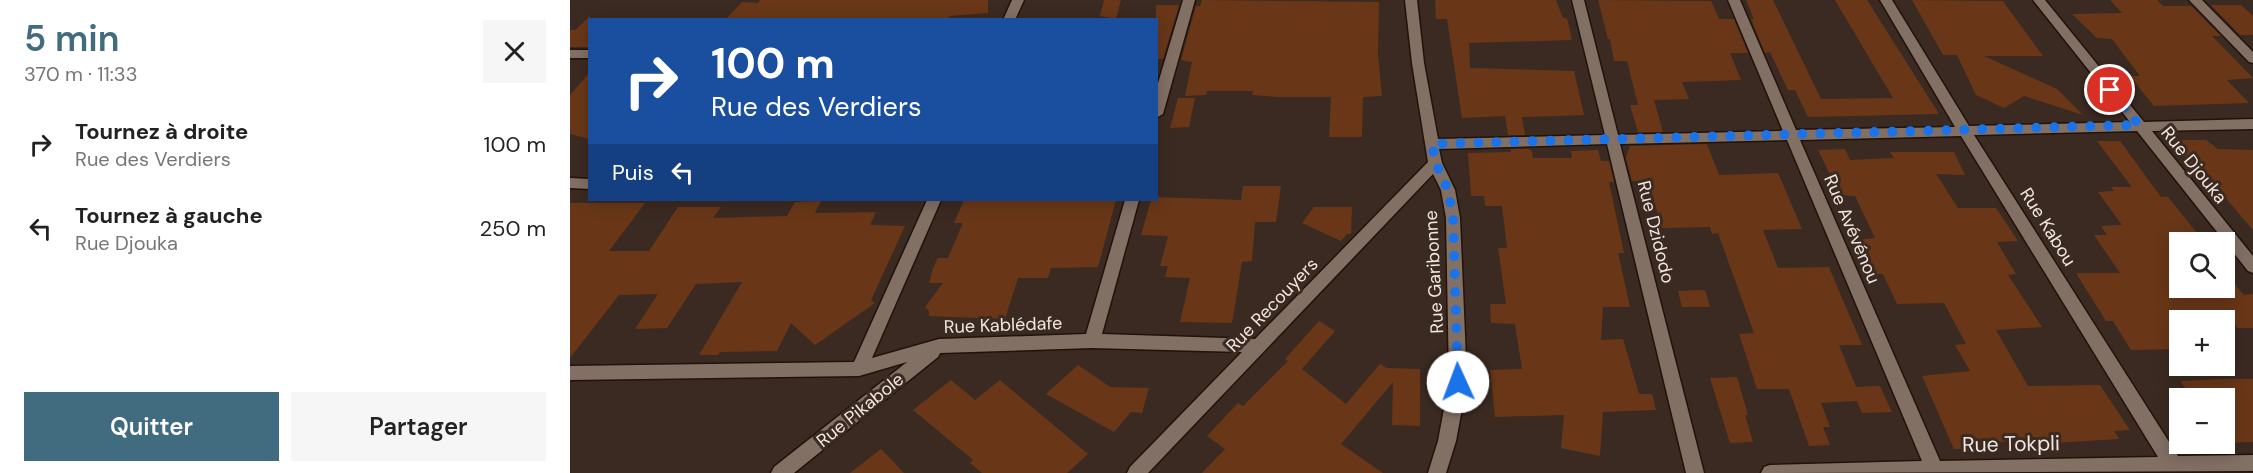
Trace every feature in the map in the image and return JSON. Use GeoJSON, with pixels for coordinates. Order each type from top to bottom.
{"type":"FeatureCollection","features":[{"type":"Feature","properties":{"kind":"street"},"geometry":{"type":"LineString","coordinates":[[1010,18],[1018,0]]}},
{"type":"Feature","properties":{"kind":"street"},"geometry":{"type":"LineString","coordinates":[[1158,107],[1188,0]]}},
{"type":"Feature","properties":{"kind":"street","name":"Rue Garibonne"},"geometry":{"type":"LineString","coordinates":[[1411,0],[1432,144],[1436,164],[1448,190],[1453,218],[1458,382],[1448,441],[1437,473]]}},
{"type":"Feature","properties":{"kind":"street","name":"Rue Dzidodo"},"geometry":{"type":"LineString","coordinates":[[1578,0],[1695,473]]}},
{"type":"Feature","properties":{"kind":"street","name":"Rue Avévénou"},"geometry":{"type":"LineString","coordinates":[[1734,0],[1935,471]]}},
{"type":"Feature","properties":{"kind":"street","name":"Rue Kabou"},"geometry":{"type":"LineString","coordinates":[[1886,0],[2175,469]]}},
{"type":"Feature","properties":{"kind":"street","name":"Rue Djouka"},"geometry":{"type":"LineString","coordinates":[[2039,0],[2253,267]]}},
{"type":"Feature","properties":{"kind":"street"},"geometry":{"type":"LineString","coordinates":[[2195,0],[2253,59]]}},
{"type":"Feature","properties":{"kind":"street"},"geometry":{"type":"LineString","coordinates":[[570,54],[588,54]]}},
{"type":"Feature","properties":{"kind":"street"},"geometry":{"type":"LineString","coordinates":[[1432,144],[2253,124]]}},
{"type":"Feature","properties":{"kind":"street","name":"Rue Recouyers"},"geometry":{"type":"LineString","coordinates":[[1136,473],[1436,164]]}},
{"type":"Feature","properties":{"kind":"street"},"geometry":{"type":"LineString","coordinates":[[570,183],[588,184]]}},
{"type":"Feature","properties":{"kind":"street"},"geometry":{"type":"LineString","coordinates":[[859,369],[934,201]]}},
{"type":"Feature","properties":{"kind":"street"},"geometry":{"type":"LineString","coordinates":[[1092,341],[1132,201]]}},
{"type":"Feature","properties":{"kind":"street","name":"Rue Kablédafe"},"geometry":{"type":"LineString","coordinates":[[570,373],[859,369],[939,346],[1092,341],[1261,346]]}},
{"type":"Feature","properties":{"kind":"street","name":"Rue Pikabole"},"geometry":{"type":"LineString","coordinates":[[780,473],[939,346]]}},
{"type":"Feature","properties":{"kind":"street","name":"Rue Tokpli"},"geometry":{"type":"LineString","coordinates":[[1770,473],[2175,469],[2253,463]]}},
{"type":"Feature","properties":{"kind":"building"},"geometry":{"type":"Polygon","coordinates":[[[760,0],[988,0],[988,13],[950,16],[949,18],[727,18],[742,2],[758,3],[760,0]]]}},
{"type":"Feature","properties":{"kind":"building"},"geometry":{"type":"Polygon","coordinates":[[[1104,0],[1121,0],[1116,18],[1100,16],[1104,0]]]}},
{"type":"Feature","properties":{"kind":"building"},"geometry":{"type":"Polygon","coordinates":[[[1202,0],[1379,2],[1378,55],[1382,96],[1363,97],[1362,137],[1329,137],[1331,97],[1252,95],[1253,91],[1207,91],[1206,95],[1185,96],[1192,62],[1181,60],[1196,6],[1200,6],[1202,0]]]}},
{"type":"Feature","properties":{"kind":"building"},"geometry":{"type":"Polygon","coordinates":[[[1435,0],[1556,0],[1563,18],[1567,18],[1572,40],[1469,43],[1470,68],[1574,71],[1584,115],[1522,117],[1525,135],[1508,135],[1505,116],[1462,118],[1447,19],[1436,19],[1435,0]]]}},
{"type":"Feature","properties":{"kind":"building"},"geometry":{"type":"Polygon","coordinates":[[[1598,0],[1711,1],[1719,19],[1734,19],[1748,53],[1730,53],[1741,80],[1682,82],[1689,99],[1654,100],[1663,132],[1638,132],[1630,105],[1638,105],[1627,61],[1614,61],[1598,0]]]}},
{"type":"Feature","properties":{"kind":"building"},"geometry":{"type":"Polygon","coordinates":[[[1746,0],[1773,0],[1821,99],[1893,98],[1835,0],[1867,0],[1939,114],[1808,117],[1795,90],[1788,90],[1770,52],[1765,53],[1746,0]]]}},
{"type":"Feature","properties":{"kind":"building"},"geometry":{"type":"Polygon","coordinates":[[[1912,0],[2003,1],[2043,56],[1984,56],[2057,89],[2083,115],[2024,96],[2004,108],[1976,95],[1957,55],[1943,55],[1912,0]]]}},
{"type":"Feature","properties":{"kind":"building"},"geometry":{"type":"Polygon","coordinates":[[[2110,0],[2157,0],[2163,6],[2191,6],[2221,36],[2212,36],[2253,78],[2227,80],[2249,103],[2154,106],[2130,76],[2140,76],[2112,39],[2097,38],[2072,14],[2122,13],[2110,0]]]}},
{"type":"Feature","properties":{"kind":"building"},"geometry":{"type":"Polygon","coordinates":[[[1156,5],[1179,5],[1163,59],[1158,59],[1158,18],[1156,18],[1156,5]]]}},
{"type":"Feature","properties":{"kind":"building"},"geometry":{"type":"Polygon","coordinates":[[[2211,5],[2241,5],[2253,16],[2253,35],[2240,35],[2211,5]]]}},
{"type":"Feature","properties":{"kind":"building"},"geometry":{"type":"Polygon","coordinates":[[[590,16],[588,18],[588,47],[570,47],[570,30],[575,30],[590,16]]]}},
{"type":"Feature","properties":{"kind":"building"},"geometry":{"type":"Polygon","coordinates":[[[588,74],[588,138],[570,134],[570,95],[588,74]]]}},
{"type":"Feature","properties":{"kind":"building"},"geometry":{"type":"Polygon","coordinates":[[[1178,98],[1195,98],[1189,127],[1170,128],[1178,98]]]}},
{"type":"Feature","properties":{"kind":"building"},"geometry":{"type":"Polygon","coordinates":[[[2172,140],[2206,140],[2218,149],[2253,150],[2253,230],[2206,175],[2199,175],[2172,140]]]}},
{"type":"Feature","properties":{"kind":"building"},"geometry":{"type":"Polygon","coordinates":[[[2097,141],[2120,141],[2161,197],[2168,197],[2196,232],[2169,232],[2169,298],[2235,298],[2235,284],[2244,295],[2253,294],[2253,328],[2237,328],[2235,310],[2169,310],[2169,349],[2131,350],[2113,321],[2106,321],[2076,273],[2120,273],[2094,235],[2107,235],[2101,226],[2122,225],[2098,192],[2114,191],[2111,187],[2132,187],[2097,141]]]}},
{"type":"Feature","properties":{"kind":"building"},"geometry":{"type":"Polygon","coordinates":[[[1707,144],[1719,175],[1778,173],[1802,229],[1763,230],[1778,268],[1829,267],[1862,345],[1839,345],[1856,387],[1880,386],[1892,412],[1862,413],[1857,401],[1821,403],[1830,427],[1823,427],[1830,445],[1809,446],[1789,389],[1757,389],[1739,334],[1754,333],[1718,233],[1712,234],[1710,227],[1662,228],[1648,181],[1632,181],[1626,158],[1630,146],[1707,144]]]}},
{"type":"Feature","properties":{"kind":"building"},"geometry":{"type":"Polygon","coordinates":[[[1510,149],[1528,149],[1532,151],[1533,158],[1572,158],[1571,151],[1598,150],[1601,161],[1609,161],[1614,182],[1609,182],[1624,253],[1618,253],[1630,307],[1603,307],[1601,340],[1623,339],[1639,394],[1652,394],[1656,410],[1603,412],[1600,456],[1561,448],[1564,415],[1495,417],[1490,370],[1522,369],[1515,324],[1491,323],[1490,304],[1506,304],[1498,248],[1507,248],[1502,206],[1485,206],[1484,196],[1471,196],[1468,153],[1511,152],[1510,149]]]}},
{"type":"Feature","properties":{"kind":"building"},"geometry":{"type":"Polygon","coordinates":[[[1845,149],[1850,160],[1894,158],[1890,152],[1954,152],[1965,175],[1936,174],[1958,208],[1996,208],[2018,241],[1997,242],[2016,274],[2008,275],[2042,327],[1996,330],[2028,386],[2100,385],[2130,430],[2114,431],[2119,439],[2052,443],[2050,440],[1997,442],[2000,449],[1954,449],[1922,376],[1970,371],[1955,345],[1966,344],[1944,303],[1897,304],[1883,274],[1873,274],[1858,240],[1875,238],[1855,196],[1840,195],[1818,150],[1845,149]]]}},
{"type":"Feature","properties":{"kind":"building"},"geometry":{"type":"Polygon","coordinates":[[[1243,186],[1281,186],[1276,222],[1255,222],[1252,261],[1242,262],[1232,323],[1180,322],[1190,278],[1165,277],[1168,266],[1160,266],[1168,236],[1141,235],[1151,201],[1158,201],[1158,197],[1241,200],[1243,186]]]}},
{"type":"Feature","properties":{"kind":"building"},"geometry":{"type":"Polygon","coordinates":[[[821,201],[815,213],[876,212],[870,225],[905,226],[871,300],[875,303],[815,345],[791,323],[777,351],[720,352],[718,355],[699,355],[742,282],[696,284],[667,328],[635,329],[658,294],[619,295],[570,358],[570,203],[645,203],[609,251],[649,251],[678,207],[721,207],[713,218],[787,216],[795,202],[821,201]]]}},
{"type":"Feature","properties":{"kind":"building"},"geometry":{"type":"Polygon","coordinates":[[[964,201],[1116,201],[1098,267],[1051,268],[1048,278],[1018,278],[1005,319],[929,316],[929,311],[925,307],[943,283],[929,283],[933,268],[938,258],[948,258],[963,223],[954,223],[964,201]]]}},
{"type":"Feature","properties":{"kind":"building"},"geometry":{"type":"Polygon","coordinates":[[[1314,207],[1352,207],[1351,234],[1347,234],[1341,241],[1302,223],[1314,207]]]}},
{"type":"Feature","properties":{"kind":"building"},"geometry":{"type":"Polygon","coordinates":[[[1705,290],[1710,307],[1682,307],[1678,291],[1705,290]]]}},
{"type":"Feature","properties":{"kind":"building"},"geometry":{"type":"Polygon","coordinates":[[[1319,321],[1335,331],[1302,369],[1346,404],[1380,364],[1387,368],[1420,369],[1420,426],[1392,425],[1393,382],[1341,444],[1383,473],[1202,473],[1225,449],[1207,436],[1238,403],[1243,406],[1288,361],[1285,359],[1319,321]]]}},
{"type":"Feature","properties":{"kind":"building"},"geometry":{"type":"Polygon","coordinates":[[[1078,365],[1110,387],[1149,388],[1142,413],[1131,412],[1114,432],[1046,394],[1078,365]]]}},
{"type":"Feature","properties":{"kind":"building"},"geometry":{"type":"Polygon","coordinates":[[[1737,377],[1753,442],[1730,443],[1710,378],[1737,377]]]}},
{"type":"Feature","properties":{"kind":"building"},"geometry":{"type":"Polygon","coordinates":[[[2253,379],[2253,442],[2235,443],[2235,388],[2185,388],[2180,381],[2253,379]]]}},
{"type":"Feature","properties":{"kind":"building"},"geometry":{"type":"Polygon","coordinates":[[[951,380],[975,400],[1000,380],[1088,454],[1067,473],[982,473],[970,463],[973,460],[913,410],[951,380]]]}},
{"type":"Feature","properties":{"kind":"building"},"geometry":{"type":"Polygon","coordinates":[[[881,449],[904,473],[850,473],[881,449]]]}},
{"type":"Feature","properties":{"kind":"route"},"geometry":{"type":"LineString","coordinates":[[1458,382],[1453,218],[1448,190],[1436,164],[1432,144],[2139,125],[2110,90]]}}]}
